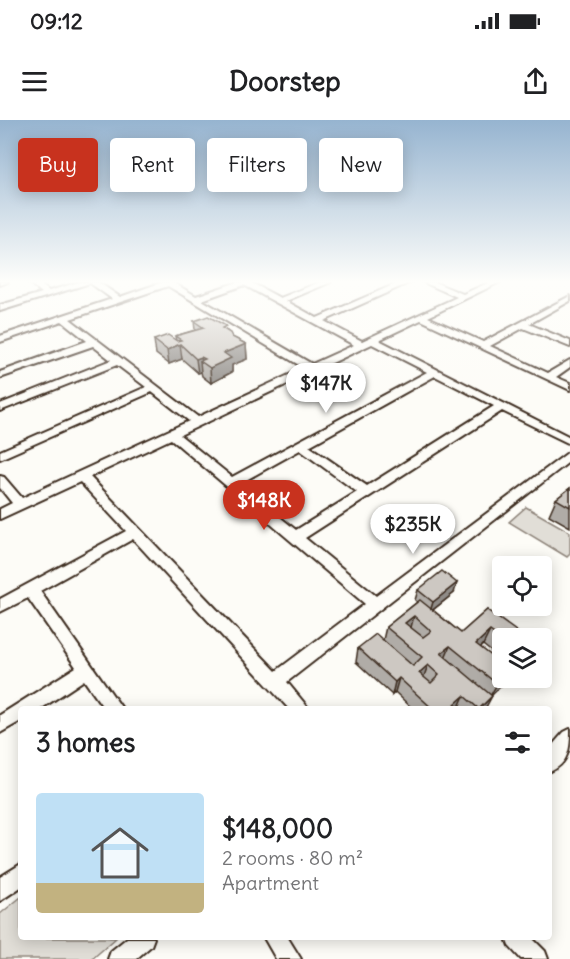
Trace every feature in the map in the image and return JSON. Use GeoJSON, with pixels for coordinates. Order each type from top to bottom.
{"type":"FeatureCollection","features":[{"type":"Feature","properties":{"kind":"street"},"geometry":{"type":"LineString","coordinates":[[0,339],[54,321]]}},
{"type":"Feature","properties":{"kind":"street"},"geometry":{"type":"LineString","coordinates":[[67,321],[197,422]]}},
{"type":"Feature","properties":{"kind":"street"},"geometry":{"type":"LineString","coordinates":[[233,321],[311,368]]}},
{"type":"Feature","properties":{"kind":"street"},"geometry":{"type":"LineString","coordinates":[[317,321],[435,372],[570,441]]}},
{"type":"Feature","properties":{"kind":"street"},"geometry":{"type":"LineString","coordinates":[[0,514],[412,321]]}},
{"type":"Feature","properties":{"kind":"street"},"geometry":{"type":"LineString","coordinates":[[430,321],[570,387]]}},
{"type":"Feature","properties":{"kind":"street"},"geometry":{"type":"LineString","coordinates":[[483,346],[527,321]]}},
{"type":"Feature","properties":{"kind":"street"},"geometry":{"type":"LineString","coordinates":[[522,324],[570,344]]}},
{"type":"Feature","properties":{"kind":"street"},"geometry":{"type":"LineString","coordinates":[[0,375],[93,342]]}},
{"type":"Feature","properties":{"kind":"street"},"geometry":{"type":"LineString","coordinates":[[0,408],[118,361]]}},
{"type":"Feature","properties":{"kind":"street"},"geometry":{"type":"LineString","coordinates":[[549,377],[570,363]]}},
{"type":"Feature","properties":{"kind":"street"},"geometry":{"type":"LineString","coordinates":[[231,483],[435,372]]}},
{"type":"Feature","properties":{"kind":"street"},"geometry":{"type":"LineString","coordinates":[[0,455],[152,388]]}},
{"type":"Feature","properties":{"kind":"street"},"geometry":{"type":"LineString","coordinates":[[296,537],[502,406]]}},
{"type":"Feature","properties":{"kind":"street"},"geometry":{"type":"LineString","coordinates":[[172,434],[375,604]]}},
{"type":"Feature","properties":{"kind":"street"},"geometry":{"type":"LineString","coordinates":[[300,445],[366,492]]}},
{"type":"Feature","properties":{"kind":"street"},"geometry":{"type":"LineString","coordinates":[[276,681],[570,455]]}},
{"type":"Feature","properties":{"kind":"street"},"geometry":{"type":"LineString","coordinates":[[81,475],[298,706]]}},
{"type":"Feature","properties":{"kind":"street"},"geometry":{"type":"LineString","coordinates":[[0,480],[20,504]]}},
{"type":"Feature","properties":{"kind":"street"},"geometry":{"type":"LineString","coordinates":[[0,606],[135,532]]}},
{"type":"Feature","properties":{"kind":"street"},"geometry":{"type":"LineString","coordinates":[[31,590],[112,706]]}},
{"type":"Feature","properties":{"kind":"street"},"geometry":{"type":"LineString","coordinates":[[28,706],[87,669]]}},
{"type":"Feature","properties":{"kind":"street"},"geometry":{"type":"LineString","coordinates":[[0,725],[18,713]]}},
{"type":"Feature","properties":{"kind":"street"},"geometry":{"type":"LineString","coordinates":[[552,760],[567,747]]}},
{"type":"Feature","properties":{"kind":"street"},"geometry":{"type":"LineString","coordinates":[[0,890],[18,876]]}},
{"type":"Feature","properties":{"kind":"street"},"geometry":{"type":"LineString","coordinates":[[119,959],[141,940]]}},
{"type":"Feature","properties":{"kind":"street"},"geometry":{"type":"LineString","coordinates":[[277,940],[291,959]]}},
{"type":"Feature","properties":{"kind":"street"},"geometry":{"type":"LineString","coordinates":[[519,940],[537,959]]}},
{"type":"Feature","properties":{"kind":"shaded area"},"geometry":{"type":"Polygon","coordinates":[[[526,507],[570,532],[570,554],[567,557],[509,522],[526,507]]]}},
{"type":"Feature","properties":{"kind":"shaded area"},"geometry":{"type":"Polygon","coordinates":[[[18,899],[18,940],[114,940],[92,959],[0,959],[0,914],[18,899]]]}},
{"type":"Feature","properties":{"kind":"building"},"geometry":{"type":"Polygon","coordinates":[[[194,321],[217,321],[226,326],[222,328],[232,337],[246,344],[224,353],[231,358],[210,368],[200,361],[205,359],[201,357],[196,359],[180,344],[167,350],[154,340],[168,335],[177,341],[181,340],[175,336],[204,328],[194,321]]]}},
{"type":"Feature","properties":{"kind":"building"},"geometry":{"type":"Polygon","coordinates":[[[570,488],[570,507],[556,499],[570,488]]]}},
{"type":"Feature","properties":{"kind":"building"},"geometry":{"type":"Polygon","coordinates":[[[442,571],[457,583],[433,602],[418,590],[442,571]]]}},
{"type":"Feature","properties":{"kind":"building"},"geometry":{"type":"Polygon","coordinates":[[[420,600],[461,633],[487,610],[492,616],[512,628],[492,628],[492,632],[490,631],[476,644],[492,656],[492,680],[450,646],[441,653],[492,696],[482,706],[476,706],[464,696],[455,704],[457,706],[430,706],[399,678],[395,682],[358,648],[376,634],[413,666],[422,657],[386,627],[420,600]],[[414,616],[405,623],[423,637],[431,631],[414,616]],[[428,665],[419,673],[431,683],[439,675],[428,665]]]}}]}
